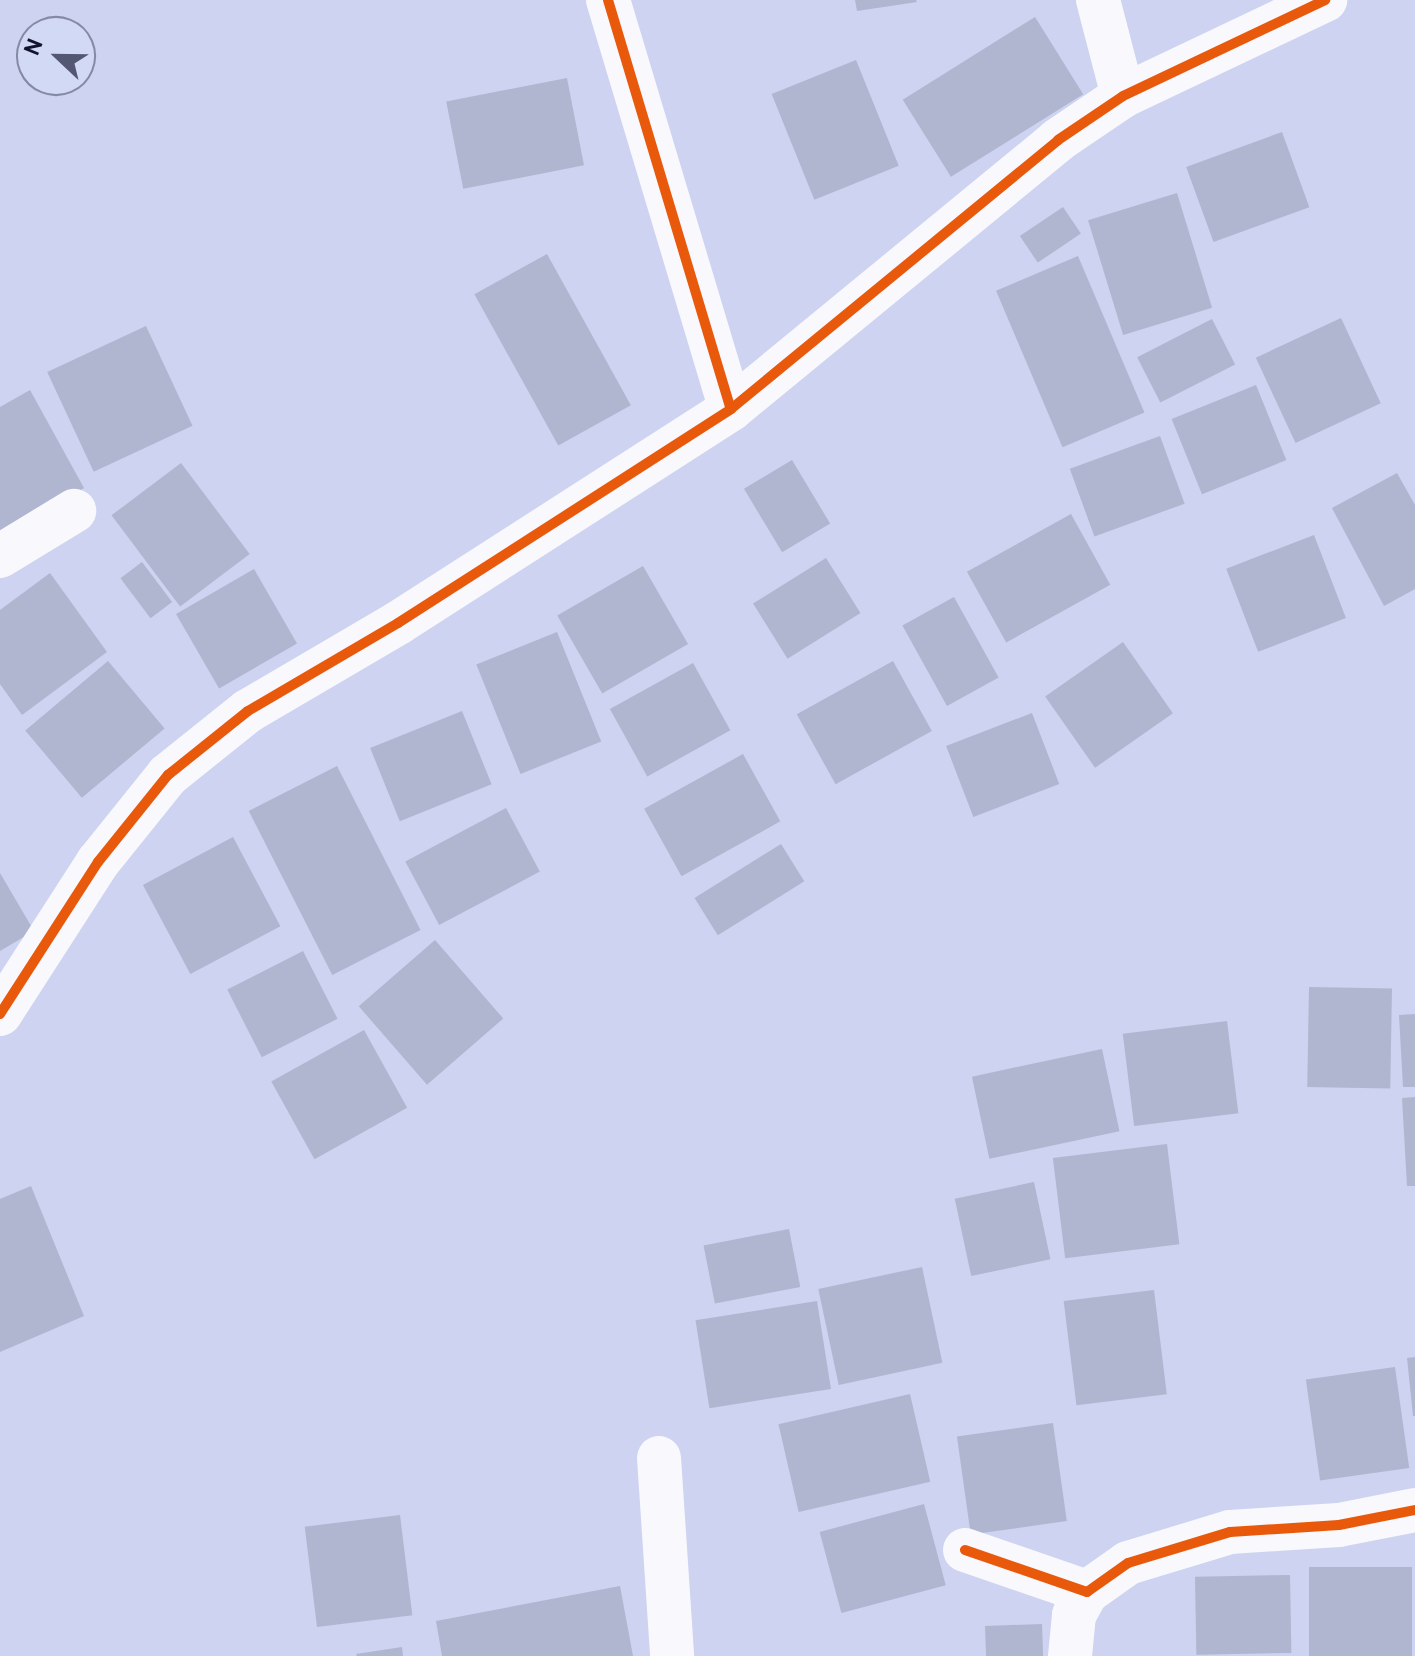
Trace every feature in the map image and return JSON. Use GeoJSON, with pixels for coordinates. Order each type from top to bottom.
{"type":"FeatureCollection","features":[{"type":"Feature","properties":{"kind":"street"},"geometry":{"type":"LineString","coordinates":[[608,0],[731,409]]}},
{"type":"Feature","properties":{"kind":"street"},"geometry":{"type":"LineString","coordinates":[[1098,0],[1123,96]]}},
{"type":"Feature","properties":{"kind":"street"},"geometry":{"type":"LineString","coordinates":[[0,1014],[98,862],[168,775],[248,711],[398,623],[731,409],[1058,140],[1123,96],[1325,0]]}},
{"type":"Feature","properties":{"kind":"street"},"geometry":{"type":"LineString","coordinates":[[0,556],[74,511]]}},
{"type":"Feature","properties":{"kind":"street"},"geometry":{"type":"LineString","coordinates":[[659,1458],[672,1656]]}},
{"type":"Feature","properties":{"kind":"street"},"geometry":{"type":"LineString","coordinates":[[1070,1656],[1074,1615],[1087,1592],[1128,1563],[1230,1532],[1339,1525],[1415,1510]]}},
{"type":"Feature","properties":{"kind":"street"},"geometry":{"type":"LineString","coordinates":[[965,1550],[1087,1592]]}},
{"type":"Feature","properties":{"kind":"building"},"geometry":{"type":"Polygon","coordinates":[[[855,0],[916,0],[917,2],[857,11],[855,0]]]}},
{"type":"Feature","properties":{"kind":"building"},"geometry":{"type":"Polygon","coordinates":[[[1035,17],[1083,94],[951,177],[903,100],[1035,17]]]}},
{"type":"Feature","properties":{"kind":"building"},"geometry":{"type":"Polygon","coordinates":[[[856,60],[899,166],[814,200],[772,94],[856,60]]]}},
{"type":"Feature","properties":{"kind":"building"},"geometry":{"type":"Polygon","coordinates":[[[567,78],[584,165],[463,189],[446,101],[567,78]]]}},
{"type":"Feature","properties":{"kind":"building"},"geometry":{"type":"Polygon","coordinates":[[[1282,132],[1309,207],[1214,242],[1186,167],[1282,132]]]}},
{"type":"Feature","properties":{"kind":"building"},"geometry":{"type":"Polygon","coordinates":[[[1177,193],[1212,308],[1123,335],[1088,220],[1177,193]]]}},
{"type":"Feature","properties":{"kind":"building"},"geometry":{"type":"Polygon","coordinates":[[[1063,207],[1081,234],[1038,263],[1020,236],[1063,207]]]}},
{"type":"Feature","properties":{"kind":"building"},"geometry":{"type":"Polygon","coordinates":[[[547,254],[631,405],[558,446],[474,294],[547,254]]]}},
{"type":"Feature","properties":{"kind":"building"},"geometry":{"type":"Polygon","coordinates":[[[1078,256],[1144,412],[1062,447],[996,291],[1078,256]]]}},
{"type":"Feature","properties":{"kind":"building"},"geometry":{"type":"Polygon","coordinates":[[[1341,318],[1381,403],[1296,443],[1256,358],[1341,318]]]}},
{"type":"Feature","properties":{"kind":"building"},"geometry":{"type":"Polygon","coordinates":[[[1212,319],[1235,364],[1160,403],[1137,357],[1212,319]]]}},
{"type":"Feature","properties":{"kind":"building"},"geometry":{"type":"Polygon","coordinates":[[[146,326],[192,426],[94,472],[47,372],[146,326]]]}},
{"type":"Feature","properties":{"kind":"building"},"geometry":{"type":"Polygon","coordinates":[[[1256,385],[1286,460],[1202,494],[1172,419],[1256,385]]]}},
{"type":"Feature","properties":{"kind":"building"},"geometry":{"type":"Polygon","coordinates":[[[30,390],[84,488],[0,536],[0,407],[30,390]]]}},
{"type":"Feature","properties":{"kind":"building"},"geometry":{"type":"Polygon","coordinates":[[[1160,436],[1185,504],[1094,536],[1070,469],[1160,436]]]}},
{"type":"Feature","properties":{"kind":"building"},"geometry":{"type":"Polygon","coordinates":[[[792,460],[830,523],[782,552],[744,489],[792,460]]]}},
{"type":"Feature","properties":{"kind":"building"},"geometry":{"type":"Polygon","coordinates":[[[181,463],[250,554],[180,606],[112,515],[181,463]]]}},
{"type":"Feature","properties":{"kind":"building"},"geometry":{"type":"Polygon","coordinates":[[[1397,473],[1415,505],[1415,589],[1384,606],[1332,508],[1397,473]]]}},
{"type":"Feature","properties":{"kind":"building"},"geometry":{"type":"Polygon","coordinates":[[[1071,514],[1110,585],[1006,643],[967,572],[1071,514]]]}},
{"type":"Feature","properties":{"kind":"building"},"geometry":{"type":"Polygon","coordinates":[[[1314,535],[1346,618],[1258,652],[1226,569],[1314,535]]]}},
{"type":"Feature","properties":{"kind":"building"},"geometry":{"type":"Polygon","coordinates":[[[826,558],[860,613],[788,659],[753,604],[826,558]]]}},
{"type":"Feature","properties":{"kind":"building"},"geometry":{"type":"Polygon","coordinates":[[[142,562],[172,602],[151,618],[120,578],[142,562]]]}},
{"type":"Feature","properties":{"kind":"building"},"geometry":{"type":"Polygon","coordinates":[[[643,566],[688,644],[602,693],[557,616],[643,566]]]}},
{"type":"Feature","properties":{"kind":"building"},"geometry":{"type":"Polygon","coordinates":[[[254,569],[297,643],[219,688],[176,614],[254,569]]]}},
{"type":"Feature","properties":{"kind":"building"},"geometry":{"type":"Polygon","coordinates":[[[50,573],[107,652],[22,715],[0,684],[0,610],[50,573]]]}},
{"type":"Feature","properties":{"kind":"building"},"geometry":{"type":"Polygon","coordinates":[[[954,597],[999,677],[947,706],[902,626],[954,597]]]}},
{"type":"Feature","properties":{"kind":"building"},"geometry":{"type":"Polygon","coordinates":[[[557,632],[601,741],[521,774],[476,665],[557,632]]]}},
{"type":"Feature","properties":{"kind":"building"},"geometry":{"type":"Polygon","coordinates":[[[1123,642],[1173,713],[1095,768],[1045,696],[1123,642]]]}},
{"type":"Feature","properties":{"kind":"building"},"geometry":{"type":"Polygon","coordinates":[[[108,661],[165,728],[82,798],[25,730],[108,661]]]}},
{"type":"Feature","properties":{"kind":"building"},"geometry":{"type":"Polygon","coordinates":[[[893,661],[932,731],[836,784],[797,714],[893,661]]]}},
{"type":"Feature","properties":{"kind":"building"},"geometry":{"type":"Polygon","coordinates":[[[693,663],[730,730],[647,776],[610,709],[693,663]]]}},
{"type":"Feature","properties":{"kind":"building"},"geometry":{"type":"Polygon","coordinates":[[[462,711],[492,784],[400,821],[370,748],[462,711]]]}},
{"type":"Feature","properties":{"kind":"building"},"geometry":{"type":"Polygon","coordinates":[[[1032,713],[1059,784],[973,817],[946,746],[1032,713]]]}},
{"type":"Feature","properties":{"kind":"building"},"geometry":{"type":"Polygon","coordinates":[[[743,754],[780,821],[681,876],[644,809],[743,754]]]}},
{"type":"Feature","properties":{"kind":"building"},"geometry":{"type":"Polygon","coordinates":[[[337,766],[421,930],[332,975],[249,811],[337,766]]]}},
{"type":"Feature","properties":{"kind":"building"},"geometry":{"type":"Polygon","coordinates":[[[506,808],[540,872],[439,925],[405,862],[506,808]]]}},
{"type":"Feature","properties":{"kind":"building"},"geometry":{"type":"Polygon","coordinates":[[[233,837],[280,926],[190,974],[143,885],[233,837]]]}},
{"type":"Feature","properties":{"kind":"building"},"geometry":{"type":"Polygon","coordinates":[[[781,844],[804,881],[718,935],[694,898],[781,844]]]}},
{"type":"Feature","properties":{"kind":"building"},"geometry":{"type":"Polygon","coordinates":[[[0,873],[34,931],[0,951],[0,873]]]}},
{"type":"Feature","properties":{"kind":"building"},"geometry":{"type":"Polygon","coordinates":[[[435,940],[503,1018],[427,1085],[359,1006],[435,940]]]}},
{"type":"Feature","properties":{"kind":"building"},"geometry":{"type":"Polygon","coordinates":[[[303,951],[338,1019],[262,1057],[227,990],[303,951]]]}},
{"type":"Feature","properties":{"kind":"building"},"geometry":{"type":"Polygon","coordinates":[[[1309,987],[1392,988],[1390,1088],[1307,1087],[1309,987]]]}},
{"type":"Feature","properties":{"kind":"building"},"geometry":{"type":"Polygon","coordinates":[[[1415,1014],[1415,1087],[1403,1087],[1399,1015],[1415,1014]]]}},
{"type":"Feature","properties":{"kind":"building"},"geometry":{"type":"Polygon","coordinates":[[[1227,1021],[1238,1113],[1134,1126],[1123,1034],[1227,1021]]]}},
{"type":"Feature","properties":{"kind":"building"},"geometry":{"type":"Polygon","coordinates":[[[364,1030],[407,1108],[314,1159],[271,1081],[364,1030]]]}},
{"type":"Feature","properties":{"kind":"building"},"geometry":{"type":"Polygon","coordinates":[[[1102,1049],[1119,1131],[989,1159],[972,1077],[1102,1049]]]}},
{"type":"Feature","properties":{"kind":"building"},"geometry":{"type":"Polygon","coordinates":[[[1415,1097],[1415,1186],[1407,1186],[1402,1098],[1415,1097]]]}},
{"type":"Feature","properties":{"kind":"building"},"geometry":{"type":"Polygon","coordinates":[[[1167,1144],[1179,1244],[1065,1258],[1053,1158],[1167,1144]]]}},
{"type":"Feature","properties":{"kind":"building"},"geometry":{"type":"Polygon","coordinates":[[[1034,1182],[1050,1259],[971,1276],[955,1199],[1034,1182]]]}},
{"type":"Feature","properties":{"kind":"building"},"geometry":{"type":"Polygon","coordinates":[[[31,1186],[84,1316],[0,1352],[0,1199],[31,1186]]]}},
{"type":"Feature","properties":{"kind":"building"},"geometry":{"type":"Polygon","coordinates":[[[789,1229],[800,1287],[715,1304],[704,1246],[789,1229]]]}},
{"type":"Feature","properties":{"kind":"building"},"geometry":{"type":"Polygon","coordinates":[[[922,1267],[942,1363],[839,1385],[818,1289],[922,1267]]]}},
{"type":"Feature","properties":{"kind":"building"},"geometry":{"type":"Polygon","coordinates":[[[1154,1290],[1167,1394],[1076,1405],[1064,1301],[1154,1290]]]}},
{"type":"Feature","properties":{"kind":"building"},"geometry":{"type":"Polygon","coordinates":[[[817,1301],[831,1389],[709,1408],[696,1320],[817,1301]]]}},
{"type":"Feature","properties":{"kind":"building"},"geometry":{"type":"Polygon","coordinates":[[[1415,1357],[1415,1416],[1413,1416],[1407,1358],[1415,1357]]]}},
{"type":"Feature","properties":{"kind":"building"},"geometry":{"type":"Polygon","coordinates":[[[1395,1367],[1409,1468],[1320,1481],[1306,1380],[1395,1367]]]}},
{"type":"Feature","properties":{"kind":"building"},"geometry":{"type":"Polygon","coordinates":[[[910,1394],[930,1482],[799,1512],[778,1424],[910,1394]]]}},
{"type":"Feature","properties":{"kind":"building"},"geometry":{"type":"Polygon","coordinates":[[[1053,1423],[1067,1521],[971,1535],[957,1436],[1053,1423]]]}},
{"type":"Feature","properties":{"kind":"building"},"geometry":{"type":"Polygon","coordinates":[[[924,1504],[946,1585],[841,1613],[820,1532],[924,1504]]]}},
{"type":"Feature","properties":{"kind":"building"},"geometry":{"type":"Polygon","coordinates":[[[400,1515],[412,1615],[317,1627],[305,1527],[400,1515]]]}},
{"type":"Feature","properties":{"kind":"building"},"geometry":{"type":"Polygon","coordinates":[[[1309,1567],[1412,1567],[1412,1656],[1309,1656],[1309,1567]]]}},
{"type":"Feature","properties":{"kind":"building"},"geometry":{"type":"Polygon","coordinates":[[[1290,1575],[1291,1653],[1196,1655],[1195,1577],[1290,1575]]]}},
{"type":"Feature","properties":{"kind":"building"},"geometry":{"type":"Polygon","coordinates":[[[620,1586],[633,1656],[442,1656],[436,1621],[620,1586]]]}},
{"type":"Feature","properties":{"kind":"building"},"geometry":{"type":"Polygon","coordinates":[[[1042,1624],[1043,1656],[986,1656],[985,1626],[1042,1624]]]}},
{"type":"Feature","properties":{"kind":"building"},"geometry":{"type":"Polygon","coordinates":[[[402,1647],[403,1656],[356,1654],[402,1647]]]}},
{"type":"Feature","properties":{"kind":"cycle path"},"geometry":{"type":"LineString","coordinates":[[608,0],[731,409]]}},
{"type":"Feature","properties":{"kind":"cycle path"},"geometry":{"type":"LineString","coordinates":[[0,1014],[98,862],[168,775],[248,711],[398,623],[731,409],[1058,140],[1123,96],[1325,0]]}},
{"type":"Feature","properties":{"kind":"cycle path"},"geometry":{"type":"LineString","coordinates":[[965,1550],[1087,1592],[1128,1563],[1230,1532],[1339,1525],[1415,1510]]}}]}
